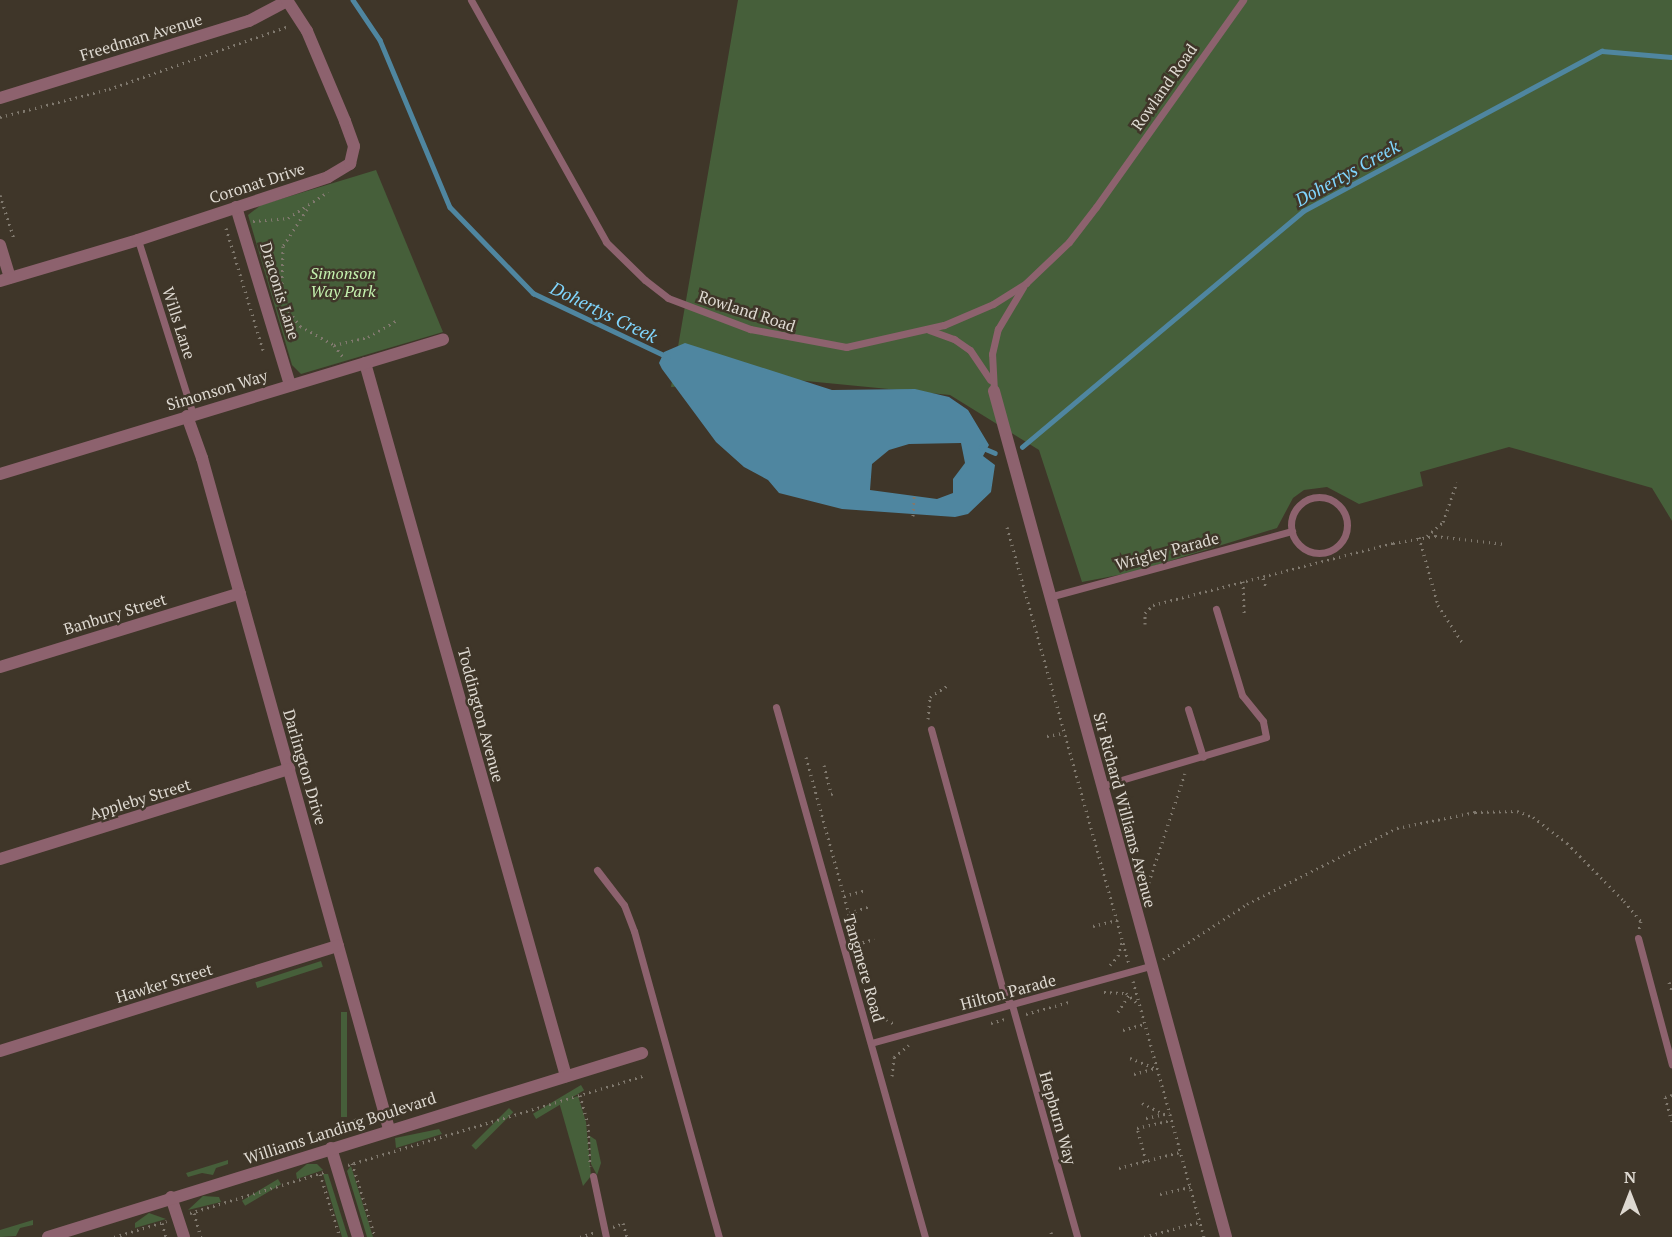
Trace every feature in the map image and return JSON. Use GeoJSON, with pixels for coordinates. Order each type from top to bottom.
{"type":"FeatureCollection","features":[{"type":"Feature","properties":{"kind":"street","name":"Freedman Avenue"},"geometry":{"type":"LineString","coordinates":[[0,98],[249,21],[287,0]]}},
{"type":"Feature","properties":{"kind":"street","name":"Coronat Drive"},"geometry":{"type":"LineString","coordinates":[[5,279],[138,240],[328,177],[345,168],[353,158],[352,139],[313,43],[287,0]]}},
{"type":"Feature","properties":{"kind":"street","name":"Draconis Lane"},"geometry":{"type":"LineString","coordinates":[[236,207],[290,385]]}},
{"type":"Feature","properties":{"kind":"street"},"geometry":{"type":"LineString","coordinates":[[0,245],[5,279]]}},
{"type":"Feature","properties":{"kind":"street","name":"Simonson Way"},"geometry":{"type":"LineString","coordinates":[[0,474],[443,339]]}},
{"type":"Feature","properties":{"kind":"street","name":"Toddington Avenue"},"geometry":{"type":"LineString","coordinates":[[364,363],[566,1076]]}},
{"type":"Feature","properties":{"kind":"street","name":"Sir Richard Williams Avenue"},"geometry":{"type":"LineString","coordinates":[[994,391],[1226,1237]]}},
{"type":"Feature","properties":{"kind":"street","name":"Darlington Drive"},"geometry":{"type":"LineString","coordinates":[[190,415],[389,1129]]}},
{"type":"Feature","properties":{"kind":"street","name":"Banbury Street"},"geometry":{"type":"LineString","coordinates":[[0,666],[240,593]]}},
{"type":"Feature","properties":{"kind":"street","name":"Appleby Street"},"geometry":{"type":"LineString","coordinates":[[0,859],[289,769]]}},
{"type":"Feature","properties":{"kind":"street","name":"Hawker Street"},"geometry":{"type":"LineString","coordinates":[[0,1051],[338,946]]}},
{"type":"Feature","properties":{"kind":"street","name":"Williams Landing Boulevard"},"geometry":{"type":"LineString","coordinates":[[48,1237],[389,1129],[642,1053]]}},
{"type":"Feature","properties":{"kind":"street"},"geometry":{"type":"LineString","coordinates":[[330,1148],[358,1237]]}},
{"type":"Feature","properties":{"kind":"street"},"geometry":{"type":"LineString","coordinates":[[171,1197],[184,1237]]}},
{"type":"Feature","properties":{"kind":"lane","name":"Rowland Road"},"geometry":{"type":"LineString","coordinates":[[471,0],[606,242],[668,298],[750,329],[808,343],[846,347],[929,330],[993,304],[1026,282],[1069,242],[1096,207],[1243,0]]}},
{"type":"Feature","properties":{"kind":"lane","name":"Wills Lane"},"geometry":{"type":"LineString","coordinates":[[138,240],[190,415]]}},
{"type":"Feature","properties":{"kind":"lane"},"geometry":{"type":"LineString","coordinates":[[994,391],[992,354],[998,329],[1026,282]]}},
{"type":"Feature","properties":{"kind":"lane"},"geometry":{"type":"LineString","coordinates":[[929,330],[954,339],[970,350],[987,373],[994,391]]}},
{"type":"Feature","properties":{"kind":"lane"},"geometry":{"type":"LineString","coordinates":[[1314,497],[1339,505],[1347,521],[1343,539],[1319,552],[1302,546],[1292,531],[1299,506],[1314,497]]}},
{"type":"Feature","properties":{"kind":"lane","name":"Wrigley Parade"},"geometry":{"type":"LineString","coordinates":[[1049,597],[1292,531]]}},
{"type":"Feature","properties":{"kind":"lane"},"geometry":{"type":"LineString","coordinates":[[1101,786],[1266,737],[1263,721],[1242,695],[1216,609]]}},
{"type":"Feature","properties":{"kind":"lane","name":"Tangmere Road"},"geometry":{"type":"LineString","coordinates":[[776,707],[925,1237]]}},
{"type":"Feature","properties":{"kind":"lane"},"geometry":{"type":"LineString","coordinates":[[1188,709],[1203,757]]}},
{"type":"Feature","properties":{"kind":"lane","name":"Hepburn Way"},"geometry":{"type":"LineString","coordinates":[[931,729],[1004,994],[1012,1005],[1016,1017],[1077,1237]]}},
{"type":"Feature","properties":{"kind":"lane"},"geometry":{"type":"LineString","coordinates":[[597,870],[624,905],[634,932],[719,1237]]}},
{"type":"Feature","properties":{"kind":"lane"},"geometry":{"type":"LineString","coordinates":[[1638,938],[1672,1065]]}},
{"type":"Feature","properties":{"kind":"lane","name":"Hilton Parade"},"geometry":{"type":"LineString","coordinates":[[871,1043],[1151,966]]}},
{"type":"Feature","properties":{"kind":"lane"},"geometry":{"type":"LineString","coordinates":[[593,1176],[606,1237]]}},
{"type":"Feature","properties":{"kind":"path"},"geometry":{"type":"LineString","coordinates":[[0,117],[109,89],[286,27]]}},
{"type":"Feature","properties":{"kind":"path"},"geometry":{"type":"LineString","coordinates":[[0,195],[16,247]]}},
{"type":"Feature","properties":{"kind":"path"},"geometry":{"type":"LineString","coordinates":[[307,209],[293,227],[281,257],[285,302],[300,326],[334,345],[347,369]]}},
{"type":"Feature","properties":{"kind":"path"},"geometry":{"type":"LineString","coordinates":[[288,218],[293,227]]}},
{"type":"Feature","properties":{"kind":"path"},"geometry":{"type":"LineString","coordinates":[[226,228],[267,362]]}},
{"type":"Feature","properties":{"kind":"path"},"geometry":{"type":"LineString","coordinates":[[334,345],[368,337],[396,321]]}},
{"type":"Feature","properties":{"kind":"path"},"geometry":{"type":"LineString","coordinates":[[1426,536],[1443,522],[1457,482]]}},
{"type":"Feature","properties":{"kind":"path"},"geometry":{"type":"LineString","coordinates":[[913,516],[914,495]]}},
{"type":"Feature","properties":{"kind":"path"},"geometry":{"type":"LineString","coordinates":[[1007,527],[1204,1237]]}},
{"type":"Feature","properties":{"kind":"path"},"geometry":{"type":"LineString","coordinates":[[1419,537],[1438,605],[1462,642]]}},
{"type":"Feature","properties":{"kind":"path"},"geometry":{"type":"LineString","coordinates":[[1145,624],[1145,613],[1153,604],[1419,537],[1506,544]]}},
{"type":"Feature","properties":{"kind":"path"},"geometry":{"type":"LineString","coordinates":[[1263,578],[1266,587]]}},
{"type":"Feature","properties":{"kind":"path"},"geometry":{"type":"LineString","coordinates":[[1243,581],[1244,614]]}},
{"type":"Feature","properties":{"kind":"path"},"geometry":{"type":"LineString","coordinates":[[931,729],[927,704],[937,690],[947,686]]}},
{"type":"Feature","properties":{"kind":"path"},"geometry":{"type":"LineString","coordinates":[[1047,736],[1063,733]]}},
{"type":"Feature","properties":{"kind":"path"},"geometry":{"type":"LineString","coordinates":[[806,757],[876,1013],[887,1023],[905,1024]]}},
{"type":"Feature","properties":{"kind":"path"},"geometry":{"type":"LineString","coordinates":[[1112,904],[1147,893],[1190,761]]}},
{"type":"Feature","properties":{"kind":"path"},"geometry":{"type":"LineString","coordinates":[[824,765],[831,794],[834,793]]}},
{"type":"Feature","properties":{"kind":"path"},"geometry":{"type":"LineString","coordinates":[[1151,966],[1247,904],[1396,828],[1475,812],[1517,811],[1533,817],[1567,843],[1641,921],[1638,938]]}},
{"type":"Feature","properties":{"kind":"path"},"geometry":{"type":"LineString","coordinates":[[844,896],[866,890]]}},
{"type":"Feature","properties":{"kind":"path"},"geometry":{"type":"LineString","coordinates":[[849,913],[871,906]]}},
{"type":"Feature","properties":{"kind":"path"},"geometry":{"type":"LineString","coordinates":[[1094,926],[1117,920]]}},
{"type":"Feature","properties":{"kind":"path"},"geometry":{"type":"LineString","coordinates":[[857,944],[874,939]]}},
{"type":"Feature","properties":{"kind":"path"},"geometry":{"type":"LineString","coordinates":[[1100,967],[1110,964],[1118,956],[1122,939]]}},
{"type":"Feature","properties":{"kind":"path"},"geometry":{"type":"LineString","coordinates":[[1670,982],[1672,991]]}},
{"type":"Feature","properties":{"kind":"path"},"geometry":{"type":"LineString","coordinates":[[1101,992],[1118,991],[1130,995],[1140,1007]]}},
{"type":"Feature","properties":{"kind":"path"},"geometry":{"type":"LineString","coordinates":[[1118,1012],[1130,995]]}},
{"type":"Feature","properties":{"kind":"path"},"geometry":{"type":"LineString","coordinates":[[986,1024],[1079,999]]}},
{"type":"Feature","properties":{"kind":"path"},"geometry":{"type":"LineString","coordinates":[[1123,1030],[1144,1024]]}},
{"type":"Feature","properties":{"kind":"path"},"geometry":{"type":"LineString","coordinates":[[893,1078],[894,1058],[920,1042]]}},
{"type":"Feature","properties":{"kind":"path"},"geometry":{"type":"LineString","coordinates":[[1130,1058],[1156,1069]]}},
{"type":"Feature","properties":{"kind":"path"},"geometry":{"type":"LineString","coordinates":[[1134,1074],[1156,1069]]}},
{"type":"Feature","properties":{"kind":"path"},"geometry":{"type":"LineString","coordinates":[[114,1237],[646,1075]]}},
{"type":"Feature","properties":{"kind":"path"},"geometry":{"type":"LineString","coordinates":[[580,1095],[588,1124],[593,1176]]}},
{"type":"Feature","properties":{"kind":"path"},"geometry":{"type":"LineString","coordinates":[[1672,1095],[1665,1096],[1672,1122]]}},
{"type":"Feature","properties":{"kind":"path"},"geometry":{"type":"LineString","coordinates":[[1142,1103],[1164,1114]]}},
{"type":"Feature","properties":{"kind":"path"},"geometry":{"type":"LineString","coordinates":[[1146,1118],[1169,1113]]}},
{"type":"Feature","properties":{"kind":"path"},"geometry":{"type":"LineString","coordinates":[[1146,1161],[1137,1128],[1171,1120]]}},
{"type":"Feature","properties":{"kind":"path"},"geometry":{"type":"LineString","coordinates":[[1119,1168],[1180,1152]]}},
{"type":"Feature","properties":{"kind":"path"},"geometry":{"type":"LineString","coordinates":[[352,1163],[375,1237]]}},
{"type":"Feature","properties":{"kind":"path"},"geometry":{"type":"LineString","coordinates":[[320,1174],[340,1237]]}},
{"type":"Feature","properties":{"kind":"path"},"geometry":{"type":"LineString","coordinates":[[1160,1194],[1190,1187]]}},
{"type":"Feature","properties":{"kind":"path"},"geometry":{"type":"LineString","coordinates":[[193,1212],[201,1237]]}},
{"type":"Feature","properties":{"kind":"path"},"geometry":{"type":"LineString","coordinates":[[1144,1237],[1199,1222]]}},
{"type":"Feature","properties":{"kind":"path"},"geometry":{"type":"LineString","coordinates":[[162,1223],[166,1237]]}},
{"type":"Feature","properties":{"kind":"path"},"geometry":{"type":"LineString","coordinates":[[1051,1232],[1052,1237]]}},
{"type":"Feature","properties":{"kind":"green space"},"geometry":{"type":"Polygon","coordinates":[[[738,0],[1672,0],[1672,521],[1652,488],[1509,447],[1420,472],[1423,486],[1359,504],[1327,487],[1304,490],[1293,498],[1277,528],[1134,572],[1082,582],[1039,450],[950,395],[796,380],[671,387],[738,0]]]}},
{"type":"Feature","properties":{"kind":"green space","name":"Simonson Way Park"},"geometry":{"type":"Polygon","coordinates":[[[376,170],[443,332],[301,374],[292,365],[248,215],[261,205],[376,170]]]}},
{"type":"Feature","properties":{"kind":"green space"},"geometry":{"type":"Polygon","coordinates":[[[321,961],[323,967],[257,988],[255,982],[321,961]]]}},
{"type":"Feature","properties":{"kind":"green space"},"geometry":{"type":"Polygon","coordinates":[[[341,1012],[347,1012],[347,1117],[341,1117],[341,1012]]]}},
{"type":"Feature","properties":{"kind":"green space"},"geometry":{"type":"Polygon","coordinates":[[[581,1085],[584,1090],[536,1119],[533,1114],[581,1085]]]}},
{"type":"Feature","properties":{"kind":"green space"},"geometry":{"type":"Polygon","coordinates":[[[578,1096],[586,1122],[591,1176],[583,1186],[559,1102],[578,1096]]]}},
{"type":"Feature","properties":{"kind":"green space"},"geometry":{"type":"Polygon","coordinates":[[[509,1108],[513,1112],[476,1150],[472,1145],[509,1108]]]}},
{"type":"Feature","properties":{"kind":"green space"},"geometry":{"type":"Polygon","coordinates":[[[439,1129],[442,1134],[396,1148],[395,1138],[439,1129]]]}},
{"type":"Feature","properties":{"kind":"green space"},"geometry":{"type":"Polygon","coordinates":[[[590,1136],[596,1140],[601,1163],[597,1175],[591,1164],[590,1136]]]}},
{"type":"Feature","properties":{"kind":"green space"},"geometry":{"type":"Polygon","coordinates":[[[228,1160],[228,1164],[216,1168],[213,1175],[202,1173],[188,1177],[186,1173],[228,1160]]]}},
{"type":"Feature","properties":{"kind":"green space"},"geometry":{"type":"Polygon","coordinates":[[[307,1164],[317,1164],[323,1170],[297,1179],[296,1173],[307,1164]]]}},
{"type":"Feature","properties":{"kind":"green space"},"geometry":{"type":"Polygon","coordinates":[[[351,1166],[373,1237],[367,1237],[347,1171],[351,1166]]]}},
{"type":"Feature","properties":{"kind":"green space"},"geometry":{"type":"Polygon","coordinates":[[[323,1174],[328,1174],[348,1237],[342,1237],[323,1174]]]}},
{"type":"Feature","properties":{"kind":"green space"},"geometry":{"type":"Polygon","coordinates":[[[278,1179],[281,1184],[245,1206],[242,1201],[278,1179]]]}},
{"type":"Feature","properties":{"kind":"green space"},"geometry":{"type":"Polygon","coordinates":[[[203,1196],[219,1197],[221,1202],[188,1210],[203,1196]]]}},
{"type":"Feature","properties":{"kind":"green space"},"geometry":{"type":"Polygon","coordinates":[[[149,1213],[166,1219],[135,1228],[135,1223],[149,1213]]]}},
{"type":"Feature","properties":{"kind":"green space"},"geometry":{"type":"Polygon","coordinates":[[[33,1220],[33,1225],[20,1228],[16,1236],[0,1237],[0,1230],[33,1220]]]}},
{"type":"Feature","properties":{"kind":"water"},"geometry":{"type":"Polygon","coordinates":[[[685,343],[832,390],[915,389],[949,397],[968,410],[989,445],[983,456],[995,465],[991,492],[968,514],[955,517],[842,509],[779,493],[768,480],[744,467],[716,442],[662,369],[659,363],[664,352],[685,343]],[[961,443],[909,444],[889,450],[872,464],[870,490],[937,499],[953,493],[953,479],[965,463],[961,443]]]}},
{"type":"Feature","properties":{"kind":"waterway","name":"Dohertys Creek"},"geometry":{"type":"LineString","coordinates":[[353,0],[380,40],[450,207],[533,293],[668,357]]}},
{"type":"Feature","properties":{"kind":"waterway","name":"Dohertys Creek"},"geometry":{"type":"LineString","coordinates":[[1022,447],[1303,211],[1602,51],[1672,57]]}},
{"type":"Feature","properties":{"kind":"waterway","name":"Dohertys Creek"},"geometry":{"type":"LineString","coordinates":[[981,447],[995,453]]}}]}
